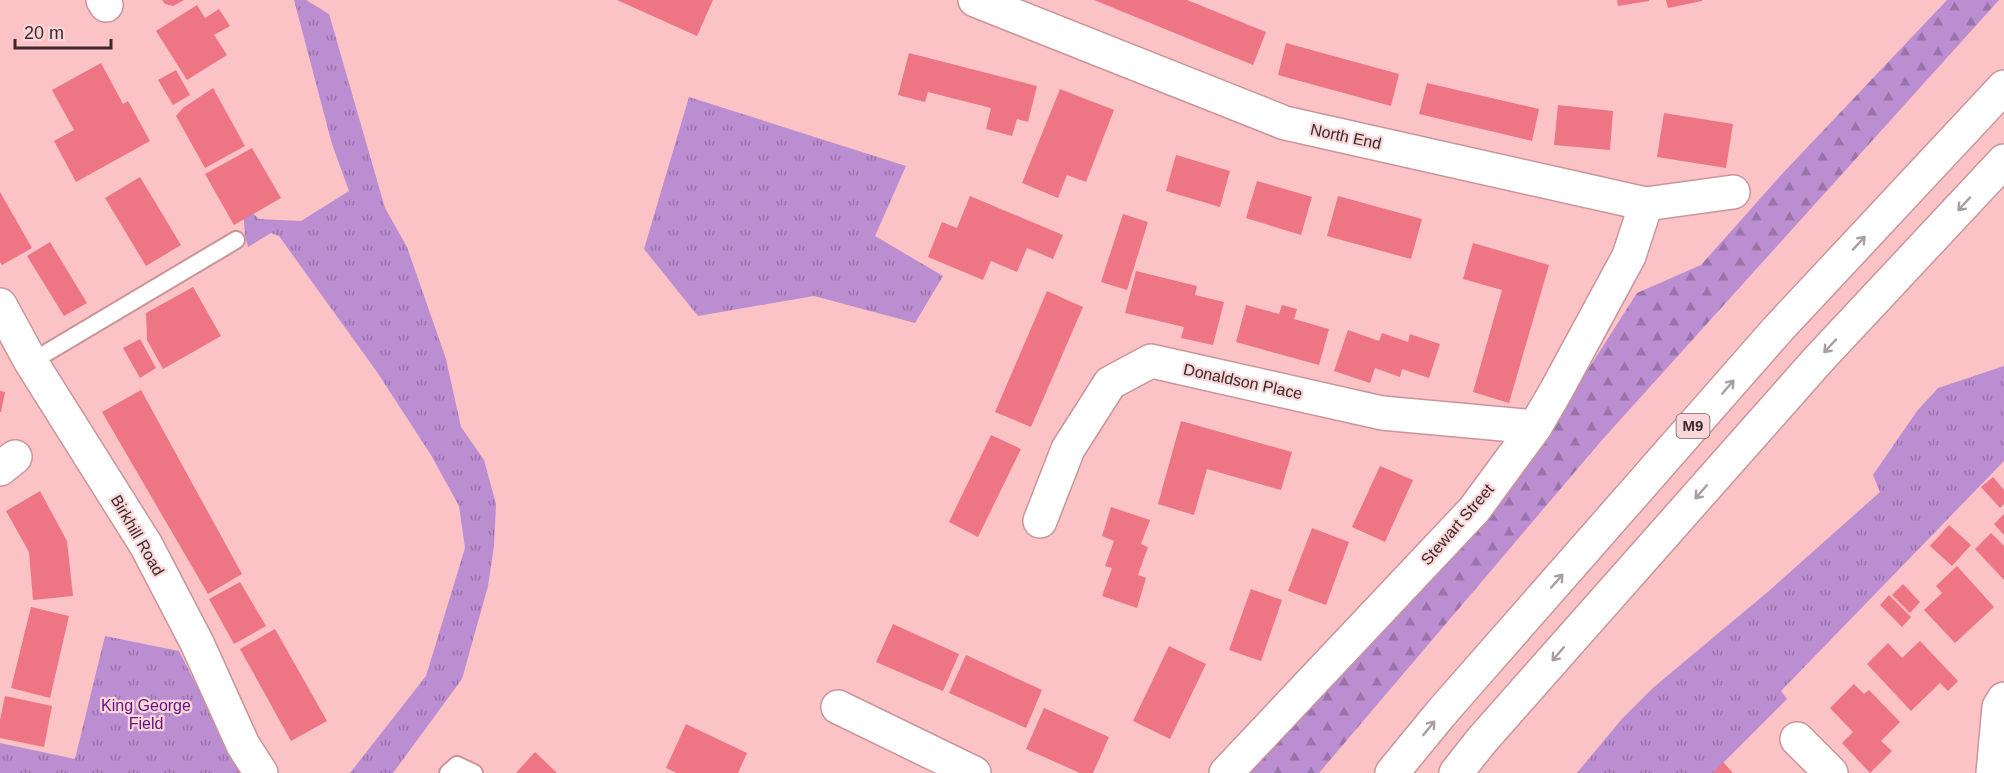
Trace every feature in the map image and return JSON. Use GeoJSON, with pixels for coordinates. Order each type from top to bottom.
{"type":"FeatureCollection","features":[{"type":"Feature","properties":{"kind":"main road","name":"North End"},"geometry":{"type":"LineString","coordinates":[[975,0],[1285,123],[1646,204],[1733,192]]}},
{"type":"Feature","properties":{"kind":"main road","name":"M9"},"geometry":{"type":"LineString","coordinates":[[1392,773],[1442,712],[1778,329],[2004,87]]}},
{"type":"Feature","properties":{"kind":"main road"},"geometry":{"type":"LineString","coordinates":[[1456,773],[1482,740],[1818,360],[2004,161]]}},
{"type":"Feature","properties":{"kind":"main road","name":"Stewart Street"},"geometry":{"type":"LineString","coordinates":[[1226,773],[1474,510],[1534,427],[1556,392],[1629,256],[1646,204]]}},
{"type":"Feature","properties":{"kind":"main road","name":"Birkhill Road"},"geometry":{"type":"LineString","coordinates":[[0,305],[30,362],[146,544],[197,643],[243,745],[261,773]]}},
{"type":"Feature","properties":{"kind":"main road","name":"Donaldson Place"},"geometry":{"type":"LineString","coordinates":[[1040,521],[1068,449],[1110,383],[1151,361],[1382,413],[1534,427]]}},
{"type":"Feature","properties":{"kind":"main road"},"geometry":{"type":"LineString","coordinates":[[1993,773],[1999,707],[2004,699]]}},
{"type":"Feature","properties":{"kind":"main road"},"geometry":{"type":"LineString","coordinates":[[838,707],[974,773]]}},
{"type":"Feature","properties":{"kind":"main road"},"geometry":{"type":"LineString","coordinates":[[1797,740],[1831,773]]}},
{"type":"Feature","properties":{"kind":"lane"},"geometry":{"type":"LineString","coordinates":[[30,362],[236,240]]}},
{"type":"Feature","properties":{"kind":"lane"},"geometry":{"type":"LineString","coordinates":[[448,773],[458,765],[474,773]]}},
{"type":"Feature","properties":{"kind":"green space"},"geometry":{"type":"Polygon","coordinates":[[[294,0],[306,0],[329,14],[385,208],[407,247],[446,359],[461,427],[484,460],[496,504],[494,546],[488,586],[462,679],[393,773],[350,773],[426,676],[465,548],[459,506],[431,455],[377,372],[279,236],[271,233],[248,247],[243,208],[247,208],[259,219],[301,221],[349,191],[332,144],[294,0]]]}},
{"type":"Feature","properties":{"kind":"green space"},"geometry":{"type":"Polygon","coordinates":[[[1947,0],[1999,0],[1602,440],[1319,773],[1240,773],[1532,457],[1637,293],[1701,265],[1782,174],[1947,0]]]}},
{"type":"Feature","properties":{"kind":"green space"},"geometry":{"type":"Polygon","coordinates":[[[689,97],[906,166],[875,236],[943,276],[915,323],[814,296],[698,316],[644,249],[689,97]]]}},
{"type":"Feature","properties":{"kind":"green space"},"geometry":{"type":"Polygon","coordinates":[[[2004,366],[2004,461],[1781,691],[1787,699],[1713,773],[1577,773],[1621,720],[1654,687],[1770,590],[1880,492],[1873,475],[1917,411],[1938,388],[2004,366]]]}},
{"type":"Feature","properties":{"kind":"green space","name":"King George Field"},"geometry":{"type":"Polygon","coordinates":[[[105,636],[179,651],[241,773],[0,773],[0,743],[75,759],[105,636]]]}},
{"type":"Feature","properties":{"kind":"building"},"geometry":{"type":"Polygon","coordinates":[[[162,0],[184,0],[173,6],[165,4],[162,0]]]}},
{"type":"Feature","properties":{"kind":"building"},"geometry":{"type":"Polygon","coordinates":[[[617,0],[713,0],[697,36],[617,0]]]}},
{"type":"Feature","properties":{"kind":"building"},"geometry":{"type":"Polygon","coordinates":[[[1094,0],[1187,0],[1266,32],[1253,65],[1094,0]]]}},
{"type":"Feature","properties":{"kind":"building"},"geometry":{"type":"Polygon","coordinates":[[[1617,0],[1649,0],[1649,1],[1618,6],[1617,0]]]}},
{"type":"Feature","properties":{"kind":"building"},"geometry":{"type":"Polygon","coordinates":[[[1666,0],[1702,0],[1702,1],[1668,8],[1666,0]]]}},
{"type":"Feature","properties":{"kind":"building"},"geometry":{"type":"Polygon","coordinates":[[[197,5],[205,18],[219,9],[230,26],[214,35],[227,55],[187,80],[156,31],[197,5]]]}},
{"type":"Feature","properties":{"kind":"building"},"geometry":{"type":"Polygon","coordinates":[[[1286,43],[1399,74],[1391,106],[1278,75],[1286,43]]]}},
{"type":"Feature","properties":{"kind":"building"},"geometry":{"type":"Polygon","coordinates":[[[909,53],[1037,86],[1028,122],[1017,119],[1012,136],[986,129],[991,108],[928,92],[925,102],[898,95],[909,53]]]}},
{"type":"Feature","properties":{"kind":"building"},"geometry":{"type":"Polygon","coordinates":[[[101,63],[123,104],[128,101],[150,141],[76,182],[54,141],[74,130],[52,90],[101,63]]]}},
{"type":"Feature","properties":{"kind":"building"},"geometry":{"type":"Polygon","coordinates":[[[176,70],[190,95],[173,105],[158,80],[176,70]]]}},
{"type":"Feature","properties":{"kind":"building"},"geometry":{"type":"Polygon","coordinates":[[[1427,83],[1539,109],[1532,141],[1419,114],[1427,83]]]}},
{"type":"Feature","properties":{"kind":"building"},"geometry":{"type":"Polygon","coordinates":[[[213,88],[245,146],[205,168],[176,116],[183,108],[213,88]]]}},
{"type":"Feature","properties":{"kind":"building"},"geometry":{"type":"Polygon","coordinates":[[[1060,89],[1114,110],[1086,182],[1067,175],[1058,198],[1022,183],[1060,89]]]}},
{"type":"Feature","properties":{"kind":"building"},"geometry":{"type":"Polygon","coordinates":[[[1558,105],[1613,111],[1610,150],[1554,145],[1558,105]]]}},
{"type":"Feature","properties":{"kind":"building"},"geometry":{"type":"Polygon","coordinates":[[[1664,113],[1733,124],[1726,168],[1657,157],[1664,113]]]}},
{"type":"Feature","properties":{"kind":"building"},"geometry":{"type":"Polygon","coordinates":[[[252,148],[281,198],[234,225],[205,174],[252,148]]]}},
{"type":"Feature","properties":{"kind":"building"},"geometry":{"type":"Polygon","coordinates":[[[1176,155],[1230,171],[1220,207],[1166,191],[1176,155]]]}},
{"type":"Feature","properties":{"kind":"building"},"geometry":{"type":"Polygon","coordinates":[[[140,177],[181,245],[146,266],[105,198],[140,177]]]}},
{"type":"Feature","properties":{"kind":"building"},"geometry":{"type":"Polygon","coordinates":[[[1257,181],[1312,197],[1301,235],[1246,218],[1257,181]]]}},
{"type":"Feature","properties":{"kind":"building"},"geometry":{"type":"Polygon","coordinates":[[[0,192],[32,248],[2,265],[0,262],[0,192]]]}},
{"type":"Feature","properties":{"kind":"building"},"geometry":{"type":"Polygon","coordinates":[[[970,196],[1063,235],[1053,259],[1027,248],[1017,272],[991,261],[983,280],[928,257],[942,222],[957,228],[970,196]]]}},
{"type":"Feature","properties":{"kind":"building"},"geometry":{"type":"Polygon","coordinates":[[[1338,196],[1422,219],[1411,259],[1327,236],[1338,196]]]}},
{"type":"Feature","properties":{"kind":"building"},"geometry":{"type":"Polygon","coordinates":[[[1123,214],[1148,222],[1127,290],[1101,282],[1123,214]]]}},
{"type":"Feature","properties":{"kind":"building"},"geometry":{"type":"Polygon","coordinates":[[[50,242],[87,303],[64,316],[27,256],[50,242]]]}},
{"type":"Feature","properties":{"kind":"building"},"geometry":{"type":"Polygon","coordinates":[[[1473,243],[1549,265],[1509,403],[1473,392],[1502,290],[1463,279],[1473,243]]]}},
{"type":"Feature","properties":{"kind":"building"},"geometry":{"type":"Polygon","coordinates":[[[1136,271],[1197,286],[1195,295],[1224,302],[1213,345],[1181,338],[1184,327],[1125,313],[1136,271]]]}},
{"type":"Feature","properties":{"kind":"building"},"geometry":{"type":"Polygon","coordinates":[[[193,287],[221,336],[163,369],[147,340],[146,313],[193,287]]]}},
{"type":"Feature","properties":{"kind":"building"},"geometry":{"type":"Polygon","coordinates":[[[1047,291],[1083,307],[1031,427],[995,412],[1047,291]]]}},
{"type":"Feature","properties":{"kind":"building"},"geometry":{"type":"Polygon","coordinates":[[[1246,305],[1279,314],[1282,305],[1297,309],[1294,319],[1329,329],[1319,365],[1236,342],[1246,305]]]}},
{"type":"Feature","properties":{"kind":"building"},"geometry":{"type":"Polygon","coordinates":[[[1348,330],[1379,341],[1382,333],[1408,342],[1410,334],[1440,344],[1429,378],[1402,369],[1400,377],[1375,368],[1370,383],[1334,371],[1348,330]]]}},
{"type":"Feature","properties":{"kind":"building"},"geometry":{"type":"Polygon","coordinates":[[[140,339],[156,368],[140,378],[123,348],[140,339]]]}},
{"type":"Feature","properties":{"kind":"building"},"geometry":{"type":"Polygon","coordinates":[[[141,390],[242,574],[208,594],[102,412],[141,390]]]}},
{"type":"Feature","properties":{"kind":"building"},"geometry":{"type":"Polygon","coordinates":[[[0,391],[5,392],[1,412],[0,412],[0,391]]]}},
{"type":"Feature","properties":{"kind":"building"},"geometry":{"type":"Polygon","coordinates":[[[1181,421],[1292,452],[1281,490],[1207,469],[1194,515],[1158,504],[1181,421]]]}},
{"type":"Feature","properties":{"kind":"building"},"geometry":{"type":"Polygon","coordinates":[[[991,435],[1021,449],[978,537],[949,522],[991,435]]]}},
{"type":"Feature","properties":{"kind":"building"},"geometry":{"type":"Polygon","coordinates":[[[1380,466],[1413,480],[1385,542],[1352,527],[1380,466]]]}},
{"type":"Feature","properties":{"kind":"building"},"geometry":{"type":"Polygon","coordinates":[[[1993,477],[2004,490],[2004,504],[2000,508],[1981,487],[1993,477]]]}},
{"type":"Feature","properties":{"kind":"building"},"geometry":{"type":"Polygon","coordinates":[[[40,491],[67,541],[73,596],[33,600],[29,552],[6,511],[40,491]]]}},
{"type":"Feature","properties":{"kind":"building"},"geometry":{"type":"Polygon","coordinates":[[[1111,507],[1150,520],[1141,544],[1148,547],[1138,575],[1146,578],[1137,608],[1102,596],[1112,568],[1105,566],[1114,541],[1102,536],[1111,507]]]}},
{"type":"Feature","properties":{"kind":"building"},"geometry":{"type":"Polygon","coordinates":[[[2004,514],[2004,535],[1994,524],[2004,514]]]}},
{"type":"Feature","properties":{"kind":"building"},"geometry":{"type":"Polygon","coordinates":[[[1949,525],[1971,545],[1952,566],[1930,546],[1949,525]]]}},
{"type":"Feature","properties":{"kind":"building"},"geometry":{"type":"Polygon","coordinates":[[[1312,528],[1349,542],[1326,605],[1288,591],[1312,528]]]}},
{"type":"Feature","properties":{"kind":"building"},"geometry":{"type":"Polygon","coordinates":[[[1991,533],[2004,546],[2004,580],[1975,549],[1991,533]]]}},
{"type":"Feature","properties":{"kind":"building"},"geometry":{"type":"Polygon","coordinates":[[[1957,566],[1994,607],[1955,643],[1924,610],[1942,593],[1936,586],[1957,566]]]}},
{"type":"Feature","properties":{"kind":"building"},"geometry":{"type":"Polygon","coordinates":[[[240,582],[266,626],[234,644],[209,599],[240,582]]]}},
{"type":"Feature","properties":{"kind":"building"},"geometry":{"type":"Polygon","coordinates":[[[1903,584],[1920,602],[1910,613],[1892,595],[1903,584]]]}},
{"type":"Feature","properties":{"kind":"building"},"geometry":{"type":"Polygon","coordinates":[[[1251,589],[1282,600],[1261,661],[1229,650],[1251,589]]]}},
{"type":"Feature","properties":{"kind":"building"},"geometry":{"type":"Polygon","coordinates":[[[1889,595],[1911,617],[1902,627],[1880,605],[1889,595]]]}},
{"type":"Feature","properties":{"kind":"building"},"geometry":{"type":"Polygon","coordinates":[[[31,607],[69,616],[50,698],[11,688],[31,607]]]}},
{"type":"Feature","properties":{"kind":"building"},"geometry":{"type":"Polygon","coordinates":[[[893,624],[959,654],[943,691],[876,662],[893,624]]]}},
{"type":"Feature","properties":{"kind":"building"},"geometry":{"type":"Polygon","coordinates":[[[275,629],[327,721],[291,741],[240,649],[275,629]]]}},
{"type":"Feature","properties":{"kind":"building"},"geometry":{"type":"Polygon","coordinates":[[[1920,641],[1958,681],[1948,691],[1940,683],[1911,711],[1867,664],[1888,643],[1902,658],[1920,641]]]}},
{"type":"Feature","properties":{"kind":"building"},"geometry":{"type":"Polygon","coordinates":[[[1169,646],[1206,664],[1170,739],[1133,721],[1169,646]]]}},
{"type":"Feature","properties":{"kind":"building"},"geometry":{"type":"Polygon","coordinates":[[[966,655],[1042,690],[1026,728],[949,693],[966,655]]]}},
{"type":"Feature","properties":{"kind":"building"},"geometry":{"type":"Polygon","coordinates":[[[1854,684],[1864,694],[1869,690],[1900,722],[1881,741],[1892,751],[1870,773],[1842,743],[1853,732],[1830,708],[1854,684]]]}},
{"type":"Feature","properties":{"kind":"building"},"geometry":{"type":"Polygon","coordinates":[[[5,696],[52,706],[44,747],[0,738],[0,720],[5,696]]]}},
{"type":"Feature","properties":{"kind":"building"},"geometry":{"type":"Polygon","coordinates":[[[1044,708],[1109,737],[1093,773],[1080,773],[1026,749],[1044,708]]]}},
{"type":"Feature","properties":{"kind":"building"},"geometry":{"type":"Polygon","coordinates":[[[686,724],[747,753],[738,773],[677,773],[666,768],[686,724]]]}},
{"type":"Feature","properties":{"kind":"building"},"geometry":{"type":"Polygon","coordinates":[[[535,752],[557,773],[516,773],[535,752]]]}},
{"type":"Feature","properties":{"kind":"building"},"geometry":{"type":"Polygon","coordinates":[[[1723,762],[1733,773],[1713,773],[1723,762]]]}}]}
